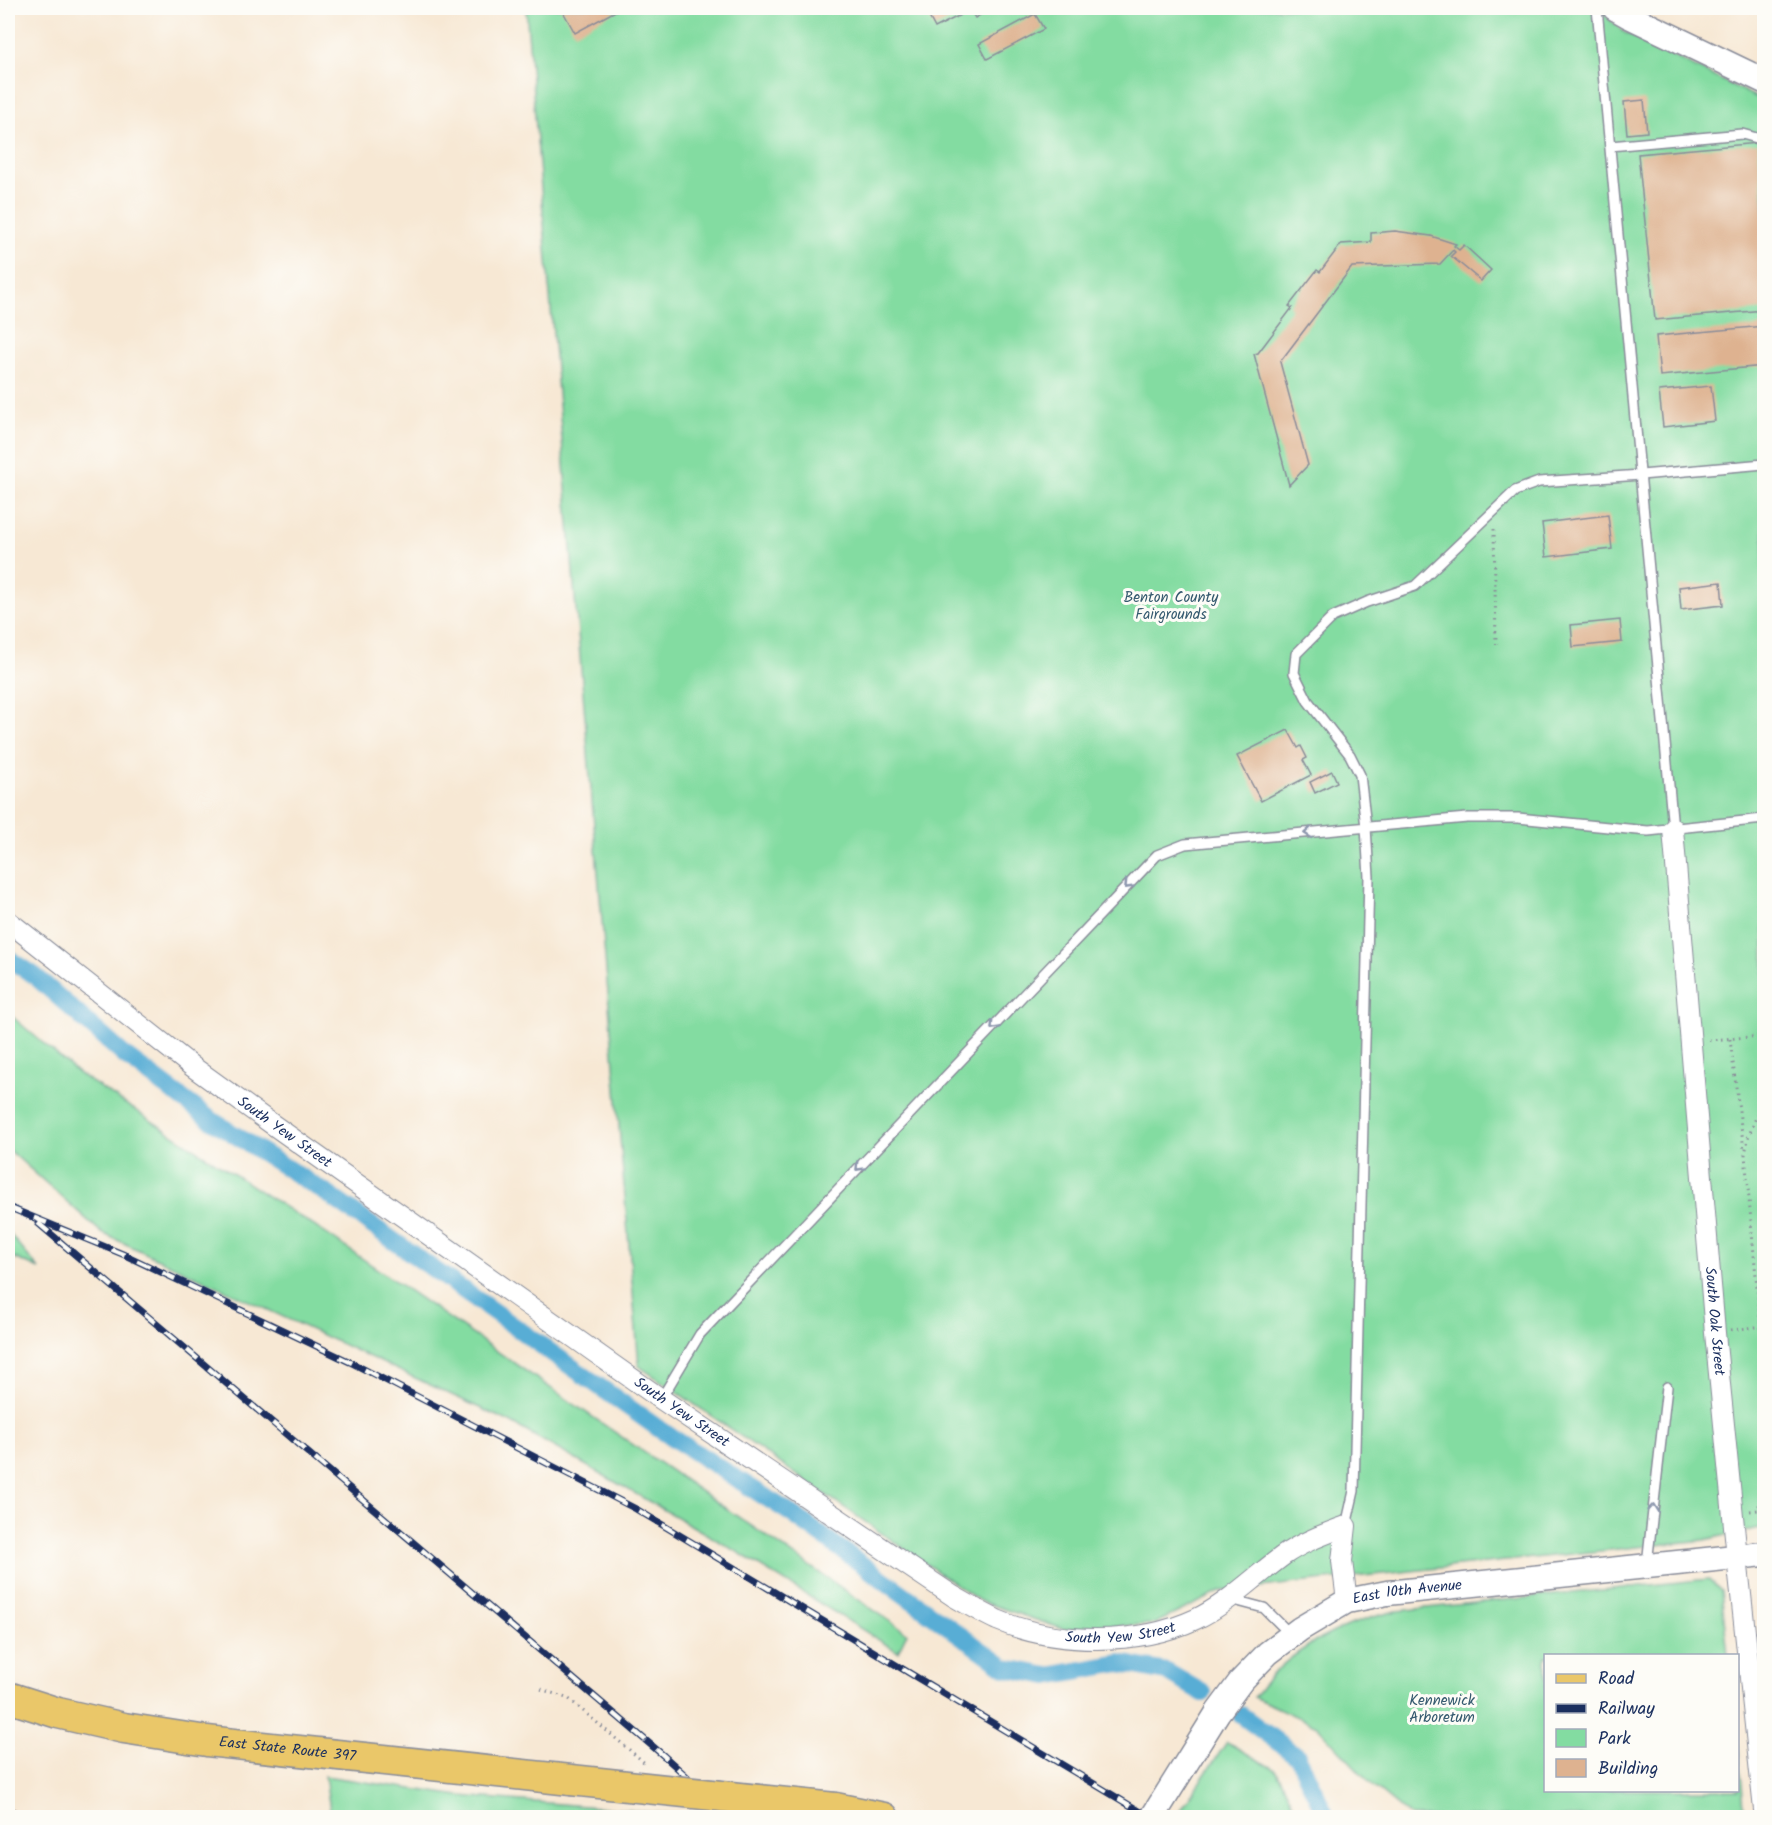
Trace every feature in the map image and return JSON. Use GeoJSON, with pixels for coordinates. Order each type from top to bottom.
{"type":"FeatureCollection","features":[{"type":"Feature","properties":{"kind":"main road","name":"East State Route 397"},"geometry":{"type":"LineString","coordinates":[[8,1697],[58,1713],[123,1728],[207,1741],[836,1808],[884,1818]]}},
{"type":"Feature","properties":{"kind":"street"},"geometry":{"type":"LineString","coordinates":[[1615,8],[1764,81]]}},
{"type":"Feature","properties":{"kind":"street","name":"South Oak Street"},"geometry":{"type":"LineString","coordinates":[[1673,829],[1715,1333],[1737,1557],[1756,1658],[1764,1810]]}},
{"type":"Feature","properties":{"kind":"street","name":"South Yew Street"},"geometry":{"type":"LineString","coordinates":[[8,921],[193,1067],[661,1399],[953,1596],[997,1620],[1039,1633],[1080,1640],[1122,1638],[1166,1630],[1197,1619],[1287,1553],[1346,1526]]}},
{"type":"Feature","properties":{"kind":"street"},"geometry":{"type":"LineString","coordinates":[[1346,1526],[1342,1561],[1347,1601]]}},
{"type":"Feature","properties":{"kind":"street","name":"East 10th Avenue"},"geometry":{"type":"LineString","coordinates":[[1152,1818],[1218,1712],[1241,1681],[1268,1653],[1347,1601],[1387,1593],[1764,1554]]}},
{"type":"Feature","properties":{"kind":"lane"},"geometry":{"type":"LineString","coordinates":[[1597,8],[1673,829]]}},
{"type":"Feature","properties":{"kind":"lane"},"geometry":{"type":"LineString","coordinates":[[1610,146],[1742,134],[1753,135],[1764,140]]}},
{"type":"Feature","properties":{"kind":"lane"},"geometry":{"type":"LineString","coordinates":[[1346,1526],[1354,1491],[1369,877],[1360,775],[1350,755],[1308,701],[1294,673],[1296,654],[1333,617],[1367,602],[1414,586],[1515,491],[1539,482],[1764,464]]}},
{"type":"Feature","properties":{"kind":"lane"},"geometry":{"type":"LineString","coordinates":[[661,1399],[700,1334],[1157,855],[1185,844],[1467,818],[1518,818],[1648,831],[1764,819]]}},
{"type":"Feature","properties":{"kind":"lane"},"geometry":{"type":"LineString","coordinates":[[1647,1566],[1667,1387]]}},
{"type":"Feature","properties":{"kind":"lane"},"geometry":{"type":"LineString","coordinates":[[1228,1598],[1264,1608],[1292,1636]]}},
{"type":"Feature","properties":{"kind":"lane"},"geometry":{"type":"LineString","coordinates":[[8,1812],[23,1818]]}},
{"type":"Feature","properties":{"kind":"path"},"geometry":{"type":"LineString","coordinates":[[1494,511],[1496,644]]}},
{"type":"Feature","properties":{"kind":"path"},"geometry":{"type":"LineString","coordinates":[[1691,1042],[1764,1036]]}},
{"type":"Feature","properties":{"kind":"path"},"geometry":{"type":"LineString","coordinates":[[1730,1039],[1763,1326],[1764,1365]]}},
{"type":"Feature","properties":{"kind":"path"},"geometry":{"type":"LineString","coordinates":[[1745,1155],[1748,1138],[1764,1097]]}},
{"type":"Feature","properties":{"kind":"path"},"geometry":{"type":"LineString","coordinates":[[1715,1333],[1763,1326]]}},
{"type":"Feature","properties":{"kind":"path"},"geometry":{"type":"LineString","coordinates":[[541,1689],[569,1699],[652,1770]]}},
{"type":"Feature","properties":{"kind":"green space","name":"Benton County Fairgrounds"},"geometry":{"type":"Polygon","coordinates":[[[526,8],[1597,8],[1624,32],[1764,101],[1764,1527],[1704,1540],[1222,1591],[1154,1624],[1063,1629],[980,1601],[639,1366],[526,8]]]}},
{"type":"Feature","properties":{"kind":"green space"},"geometry":{"type":"Polygon","coordinates":[[[8,1013],[79,1074],[325,1233],[907,1633],[898,1652],[736,1551],[510,1422],[102,1233],[8,1149],[8,1013]]]}},
{"type":"Feature","properties":{"kind":"green space"},"geometry":{"type":"Polygon","coordinates":[[[8,1232],[39,1269],[8,1255],[8,1232]]]}},
{"type":"Feature","properties":{"kind":"green space","name":"Kennewick Arboretum"},"geometry":{"type":"Polygon","coordinates":[[[1709,1579],[1721,1591],[1728,1654],[1544,1654],[1544,1792],[1739,1792],[1739,1754],[1745,1817],[1411,1817],[1372,1785],[1317,1726],[1254,1697],[1283,1665],[1317,1640],[1356,1623],[1397,1611],[1709,1579]]]}},
{"type":"Feature","properties":{"kind":"green space"},"geometry":{"type":"Polygon","coordinates":[[[1227,1742],[1277,1771],[1299,1817],[1176,1817],[1227,1742]]]}},
{"type":"Feature","properties":{"kind":"green space"},"geometry":{"type":"Polygon","coordinates":[[[325,1776],[460,1796],[693,1817],[331,1817],[325,1776]]]}},
{"type":"Feature","properties":{"kind":"building"},"geometry":{"type":"Polygon","coordinates":[[[561,8],[621,8],[575,33],[561,8]]]}},
{"type":"Feature","properties":{"kind":"building"},"geometry":{"type":"Polygon","coordinates":[[[937,8],[987,8],[989,10],[975,18],[970,10],[935,28],[927,13],[937,8]]]}},
{"type":"Feature","properties":{"kind":"building"},"geometry":{"type":"Polygon","coordinates":[[[1035,14],[1044,29],[987,59],[979,44],[1035,14]]]}},
{"type":"Feature","properties":{"kind":"building"},"geometry":{"type":"Polygon","coordinates":[[[1644,100],[1647,132],[1627,134],[1624,102],[1644,100]]]}},
{"type":"Feature","properties":{"kind":"building"},"geometry":{"type":"Polygon","coordinates":[[[1758,143],[1764,213],[1764,310],[1655,320],[1638,154],[1758,143]]]}},
{"type":"Feature","properties":{"kind":"building"},"geometry":{"type":"Polygon","coordinates":[[[1395,231],[1431,236],[1456,244],[1454,246],[1459,250],[1464,245],[1491,270],[1481,281],[1451,256],[1455,252],[1453,250],[1440,264],[1352,267],[1280,362],[1308,465],[1289,485],[1254,354],[1258,353],[1292,308],[1289,306],[1317,270],[1320,272],[1341,244],[1371,242],[1371,233],[1395,231]]]}},
{"type":"Feature","properties":{"kind":"building"},"geometry":{"type":"Polygon","coordinates":[[[1764,326],[1764,366],[1660,376],[1656,336],[1764,326]]]}},
{"type":"Feature","properties":{"kind":"building"},"geometry":{"type":"Polygon","coordinates":[[[1711,386],[1715,421],[1663,427],[1659,391],[1711,386]]]}},
{"type":"Feature","properties":{"kind":"building"},"geometry":{"type":"Polygon","coordinates":[[[1608,515],[1612,549],[1546,557],[1542,523],[1608,515]]]}},
{"type":"Feature","properties":{"kind":"building"},"geometry":{"type":"Polygon","coordinates":[[[1721,582],[1723,605],[1681,610],[1679,587],[1721,582]]]}},
{"type":"Feature","properties":{"kind":"building"},"geometry":{"type":"Polygon","coordinates":[[[1620,620],[1622,642],[1573,647],[1571,625],[1620,620]]]}},
{"type":"Feature","properties":{"kind":"building"},"geometry":{"type":"Polygon","coordinates":[[[1288,730],[1298,748],[1301,746],[1307,758],[1303,760],[1311,775],[1261,801],[1237,756],[1288,730]]]}},
{"type":"Feature","properties":{"kind":"building"},"geometry":{"type":"Polygon","coordinates":[[[1332,771],[1337,782],[1315,793],[1310,782],[1332,771]]]}},
{"type":"Feature","properties":{"kind":"waterway"},"geometry":{"type":"LineString","coordinates":[[8,958],[35,976],[125,1056],[210,1119],[329,1195],[662,1431],[792,1514],[1006,1668],[1048,1676],[1120,1663],[1167,1672],[1203,1693]]}},
{"type":"Feature","properties":{"kind":"waterway"},"geometry":{"type":"LineString","coordinates":[[1241,1715],[1298,1757],[1327,1818]]}},
{"type":"Feature","properties":{"kind":"railway"},"geometry":{"type":"LineString","coordinates":[[8,1207],[125,1255],[350,1362],[636,1509],[1151,1818]]}},
{"type":"Feature","properties":{"kind":"railway"},"geometry":{"type":"LineString","coordinates":[[38,1223],[664,1756],[733,1818]]}}]}
